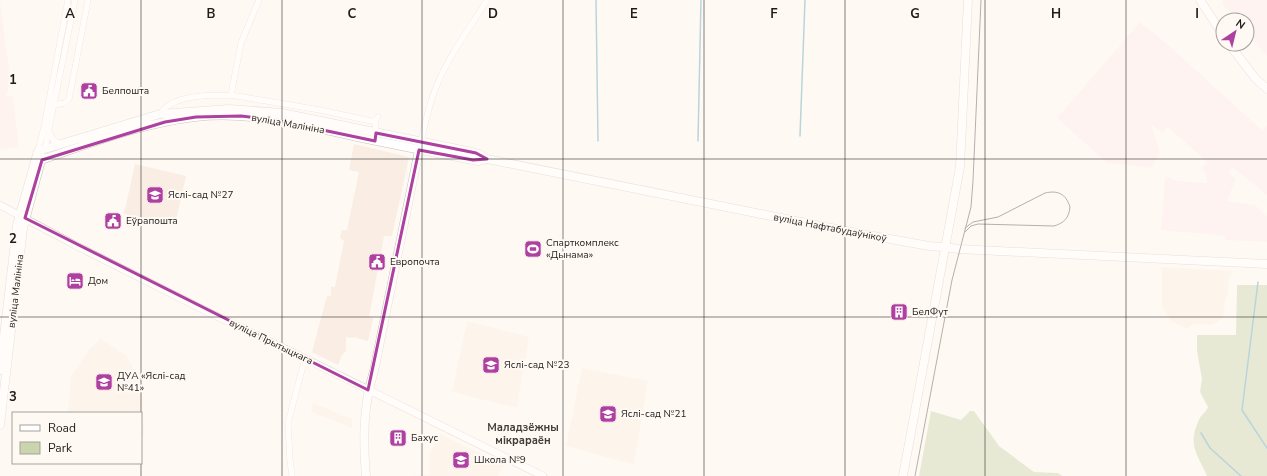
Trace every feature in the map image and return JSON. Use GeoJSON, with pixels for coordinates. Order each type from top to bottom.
{"type":"FeatureCollection","features":[{"type":"Feature","properties":{"kind":"main road"},"geometry":{"type":"LineString","coordinates":[[903,476],[944,247],[960,167],[968,0]]}},
{"type":"Feature","properties":{"kind":"main road"},"geometry":{"type":"LineString","coordinates":[[1200,0],[1215,23]]}},
{"type":"Feature","properties":{"kind":"main road"},"geometry":{"type":"LineString","coordinates":[[1235,52],[1255,78],[1267,89]]}},
{"type":"Feature","properties":{"kind":"main road","name":"вуліца Малініна"},"geometry":{"type":"LineString","coordinates":[[0,425],[22,217],[41,150],[160,114],[229,108],[282,113],[376,137]]}},
{"type":"Feature","properties":{"kind":"main road","name":"вуліца Малініна"},"geometry":{"type":"LineString","coordinates":[[38,161],[164,122],[196,117],[241,116],[275,120],[420,146]]}},
{"type":"Feature","properties":{"kind":"main road","name":"вуліца Нафтабудаўнікоў"},"geometry":{"type":"LineString","coordinates":[[420,146],[476,153],[487,159],[846,231],[929,246],[958,249],[1267,264]]}},
{"type":"Feature","properties":{"kind":"main road"},"geometry":{"type":"LineString","coordinates":[[366,476],[364,454],[365,415],[368,390],[374,371],[420,146]]}},
{"type":"Feature","properties":{"kind":"main road","name":"вуліца Малініна"},"geometry":{"type":"LineString","coordinates":[[0,370],[17,225],[22,217]]}},
{"type":"Feature","properties":{"kind":"street"},"geometry":{"type":"LineString","coordinates":[[41,150],[49,131],[51,105],[68,0]]}},
{"type":"Feature","properties":{"kind":"street"},"geometry":{"type":"LineString","coordinates":[[41,150],[75,0]]}},
{"type":"Feature","properties":{"kind":"street"},"geometry":{"type":"LineString","coordinates":[[51,105],[65,102],[69,99],[88,0]]}},
{"type":"Feature","properties":{"kind":"street"},"geometry":{"type":"LineString","coordinates":[[231,95],[241,43],[259,0]]}},
{"type":"Feature","properties":{"kind":"street"},"geometry":{"type":"LineString","coordinates":[[420,146],[437,84],[452,56],[487,0]]}},
{"type":"Feature","properties":{"kind":"street","name":"вуліца Малініна"},"geometry":{"type":"LineString","coordinates":[[160,114],[168,105],[182,100],[214,95],[231,95],[267,100],[371,121],[376,119],[376,137]]}},
{"type":"Feature","properties":{"kind":"street"},"geometry":{"type":"LineString","coordinates":[[49,131],[53,140],[61,144]]}},
{"type":"Feature","properties":{"kind":"street","name":"вуліца Прытыцкага"},"geometry":{"type":"LineString","coordinates":[[0,205],[75,245],[206,311],[305,358],[543,476]]}},
{"type":"Feature","properties":{"kind":"street"},"geometry":{"type":"LineString","coordinates":[[292,476],[288,423],[305,358]]}},
{"type":"Feature","properties":{"kind":"highlighted area"},"geometry":{"type":"Polygon","coordinates":[[[241,116],[275,120],[375,141],[376,133],[476,153],[487,159],[473,160],[419,150],[368,390],[25,218],[42,160],[165,122],[196,117],[241,116]]]}},
{"type":"Feature","properties":{"kind":"shaded area"},"geometry":{"type":"Polygon","coordinates":[[[0,0],[11,82],[6,96],[13,96],[19,147],[0,150],[0,0]]]}},
{"type":"Feature","properties":{"kind":"shaded area"},"geometry":{"type":"Polygon","coordinates":[[[1223,0],[1267,0],[1267,57],[1255,41],[1255,12],[1229,12],[1222,4],[1223,0]]]}},
{"type":"Feature","properties":{"kind":"shaded area"},"geometry":{"type":"Polygon","coordinates":[[[1140,22],[1167,44],[1262,130],[1267,125],[1267,195],[1232,167],[1229,172],[1236,179],[1227,201],[1255,205],[1267,216],[1267,242],[1225,240],[1225,236],[1161,230],[1165,176],[1177,181],[1207,183],[1206,173],[1201,168],[1207,162],[1168,127],[1162,133],[1151,124],[1160,152],[1152,168],[1107,163],[1057,118],[1140,22]]]}},
{"type":"Feature","properties":{"kind":"shaded area"},"geometry":{"type":"Polygon","coordinates":[[[354,144],[409,157],[392,236],[384,236],[369,317],[373,318],[368,341],[354,337],[346,337],[346,351],[342,355],[338,365],[312,352],[327,296],[331,296],[331,287],[335,287],[344,241],[340,238],[342,230],[347,230],[359,172],[349,170],[354,144]]]}},
{"type":"Feature","properties":{"kind":"shaded area","name":"Яслі-сад №27"},"geometry":{"type":"Polygon","coordinates":[[[135,164],[186,176],[175,224],[124,214],[135,164]]]}},
{"type":"Feature","properties":{"kind":"shaded area"},"geometry":{"type":"Polygon","coordinates":[[[1160,267],[1234,271],[1229,277],[1228,295],[1225,300],[1224,315],[1218,322],[1212,325],[1195,324],[1187,329],[1171,321],[1162,307],[1162,273],[1160,267]]]}},
{"type":"Feature","properties":{"kind":"shaded area","name":"Яслі-сад №23"},"geometry":{"type":"Polygon","coordinates":[[[467,321],[529,337],[517,408],[452,392],[467,321]]]}},
{"type":"Feature","properties":{"kind":"shaded area","name":"ДУА «Яслі-сад №41»"},"geometry":{"type":"Polygon","coordinates":[[[100,338],[128,357],[141,389],[144,433],[142,436],[142,412],[68,412],[71,376],[91,347],[93,347],[100,338]]]}},
{"type":"Feature","properties":{"kind":"shaded area","name":"Яслі-сад №21"},"geometry":{"type":"Polygon","coordinates":[[[582,368],[648,381],[634,464],[566,446],[582,368]]]}},
{"type":"Feature","properties":{"kind":"shaded area"},"geometry":{"type":"Polygon","coordinates":[[[313,403],[352,419],[352,428],[311,412],[313,403]]]}},
{"type":"Feature","properties":{"kind":"shaded area","name":"Школа №9"},"geometry":{"type":"Polygon","coordinates":[[[440,434],[504,465],[498,476],[409,476],[430,475],[429,454],[440,434]]]}},
{"type":"Feature","properties":{"kind":"green space"},"geometry":{"type":"Polygon","coordinates":[[[1237,285],[1267,285],[1267,476],[1207,476],[1197,455],[1194,443],[1195,429],[1200,418],[1208,407],[1200,392],[1202,379],[1197,351],[1197,335],[1236,335],[1237,285]]]}},
{"type":"Feature","properties":{"kind":"green space"},"geometry":{"type":"Polygon","coordinates":[[[931,411],[961,420],[970,411],[974,411],[999,446],[1034,472],[1058,473],[1062,476],[919,476],[931,411]]]}},
{"type":"Feature","properties":{"kind":"waterway"},"geometry":{"type":"LineString","coordinates":[[596,0],[598,141]]}},
{"type":"Feature","properties":{"kind":"waterway"},"geometry":{"type":"LineString","coordinates":[[698,141],[701,0]]}},
{"type":"Feature","properties":{"kind":"waterway"},"geometry":{"type":"LineString","coordinates":[[800,136],[805,0]]}},
{"type":"Feature","properties":{"kind":"waterway"},"geometry":{"type":"LineString","coordinates":[[1258,282],[1242,410],[1267,448]]}},
{"type":"Feature","properties":{"kind":"waterway"},"geometry":{"type":"LineString","coordinates":[[1201,433],[1210,448],[1241,476]]}},
{"type":"Feature","properties":{"kind":"tram line"},"geometry":{"type":"LineString","coordinates":[[915,476],[952,280],[971,207],[981,0]]}},
{"type":"Feature","properties":{"kind":"tram line"},"geometry":{"type":"LineString","coordinates":[[965,228],[973,222],[998,217],[1045,193],[1050,192],[1058,193],[1064,196],[1070,207],[1065,220],[1054,226],[978,224],[971,226],[965,232]]}},
{"type":"Feature","properties":{"kind":"place","name":"Белпошта"},"geometry":{"type":"Point","coordinates":[89,91]}},
{"type":"Feature","properties":{"kind":"place","name":"Яслі-сад №27"},"geometry":{"type":"Point","coordinates":[155,195]}},
{"type":"Feature","properties":{"kind":"place","name":"Еўрапошта"},"geometry":{"type":"Point","coordinates":[113,221]}},
{"type":"Feature","properties":{"kind":"place","name":"Спарткомплекс «Дынама»"},"geometry":{"type":"Point","coordinates":[533,249]}},
{"type":"Feature","properties":{"kind":"place","name":"Европочта"},"geometry":{"type":"Point","coordinates":[377,262]}},
{"type":"Feature","properties":{"kind":"place","name":"Дом"},"geometry":{"type":"Point","coordinates":[75,281]}},
{"type":"Feature","properties":{"kind":"place","name":"БелФут"},"geometry":{"type":"Point","coordinates":[899,312]}},
{"type":"Feature","properties":{"kind":"place","name":"Яслі-сад №23"},"geometry":{"type":"Point","coordinates":[491,365]}},
{"type":"Feature","properties":{"kind":"place","name":"ДУА «Яслі-сад №41»"},"geometry":{"type":"Point","coordinates":[104,382]}},
{"type":"Feature","properties":{"kind":"place","name":"Яслі-сад №21"},"geometry":{"type":"Point","coordinates":[608,414]}},
{"type":"Feature","properties":{"kind":"place","name":"Бахус"},"geometry":{"type":"Point","coordinates":[398,438]}},
{"type":"Feature","properties":{"kind":"place","name":"Школа №9"},"geometry":{"type":"Point","coordinates":[461,460]}},
{"type":"Feature","properties":{"kind":"district","name":"Маладзёжны мікрараён"},"geometry":{"type":"Point","coordinates":[523,433]}}]}
